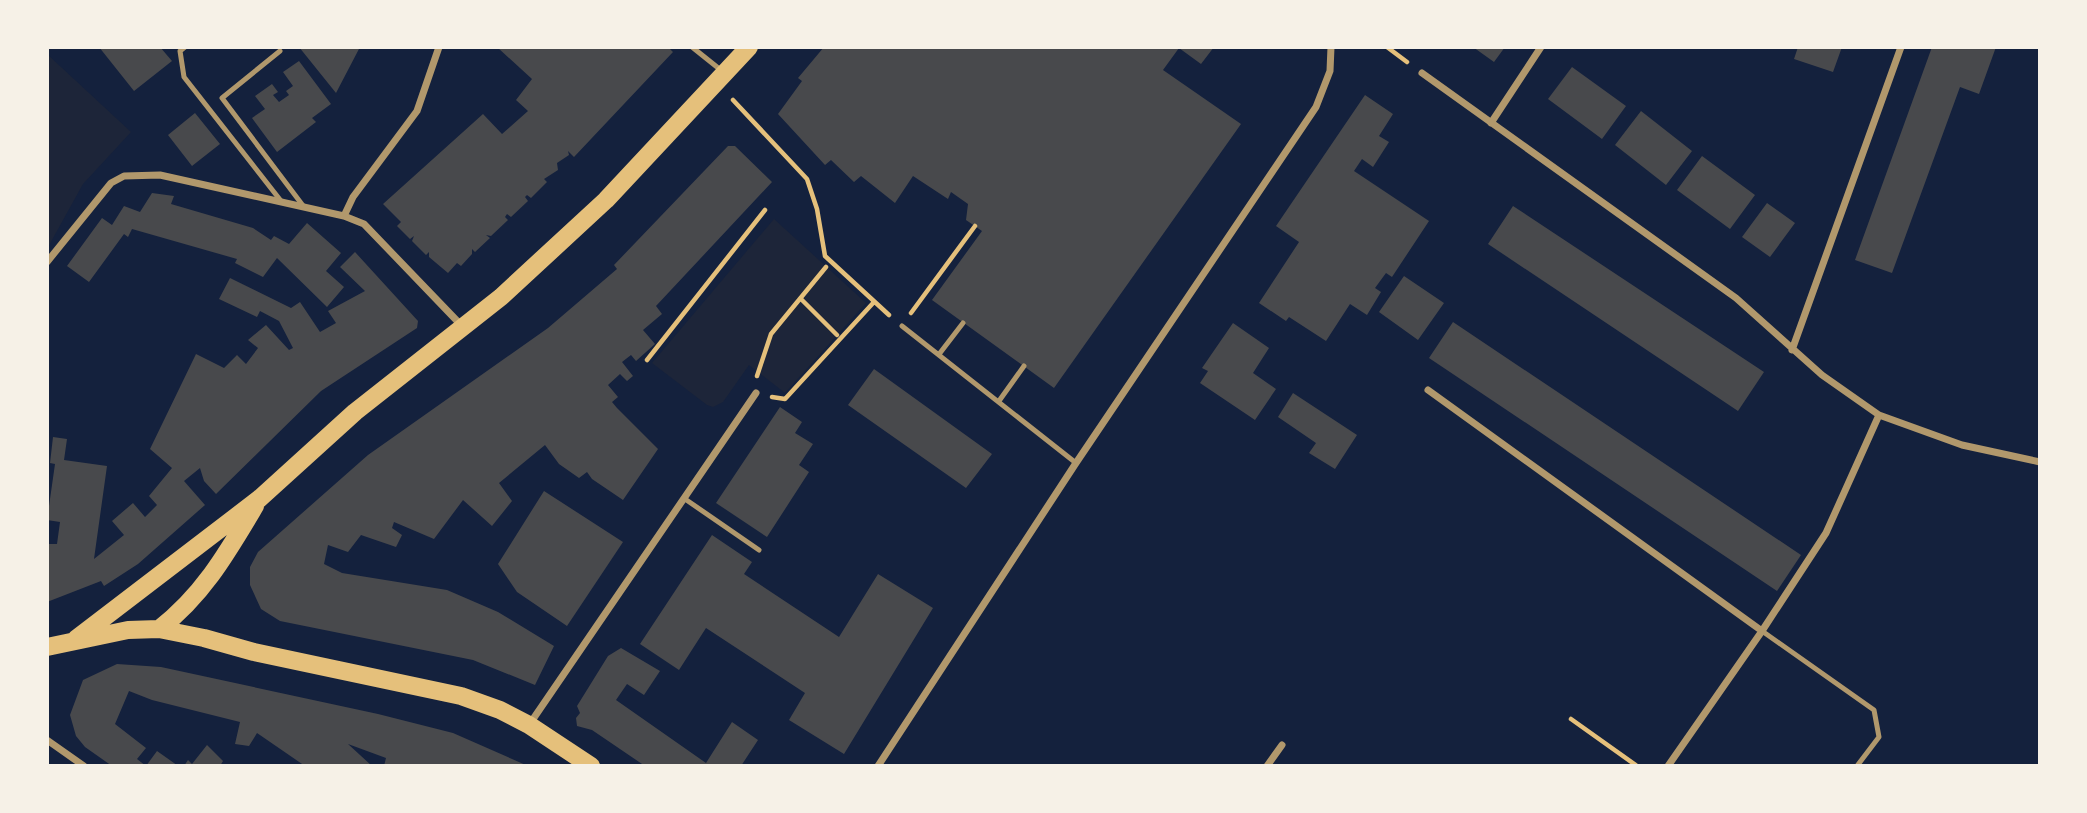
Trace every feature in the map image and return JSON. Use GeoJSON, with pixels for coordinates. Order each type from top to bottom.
{"type":"FeatureCollection","features":[{"type":"Feature","properties":{"kind":"main road"},"geometry":{"type":"LineString","coordinates":[[76,639],[259,499],[355,412],[464,328],[564,241],[749,47]]}},
{"type":"Feature","properties":{"kind":"main road"},"geometry":{"type":"LineString","coordinates":[[159,629],[188,606],[217,571],[259,499]]}},
{"type":"Feature","properties":{"kind":"main road"},"geometry":{"type":"LineString","coordinates":[[47,647],[117,631],[159,629],[461,696],[500,710],[529,725],[591,766]]}},
{"type":"Feature","properties":{"kind":"street"},"geometry":{"type":"LineString","coordinates":[[344,216],[353,197],[416,111],[439,47]]}},
{"type":"Feature","properties":{"kind":"street"},"geometry":{"type":"LineString","coordinates":[[878,766],[1076,463],[1316,107],[1330,71],[1331,47]]}},
{"type":"Feature","properties":{"kind":"street"},"geometry":{"type":"LineString","coordinates":[[1491,123],[1541,47]]}},
{"type":"Feature","properties":{"kind":"street"},"geometry":{"type":"LineString","coordinates":[[1792,350],[1901,47]]}},
{"type":"Feature","properties":{"kind":"street"},"geometry":{"type":"LineString","coordinates":[[1422,73],[1736,298],[1792,350],[1879,415],[1962,445],[2040,462]]}},
{"type":"Feature","properties":{"kind":"street"},"geometry":{"type":"LineString","coordinates":[[47,262],[101,192],[124,176],[160,176],[344,216],[364,224],[464,328]]}},
{"type":"Feature","properties":{"kind":"street"},"geometry":{"type":"LineString","coordinates":[[1428,390],[1762,631]]}},
{"type":"Feature","properties":{"kind":"street"},"geometry":{"type":"LineString","coordinates":[[529,725],[756,393]]}},
{"type":"Feature","properties":{"kind":"street"},"geometry":{"type":"LineString","coordinates":[[1668,766],[1826,533],[1879,415]]}},
{"type":"Feature","properties":{"kind":"street"},"geometry":{"type":"LineString","coordinates":[[47,740],[84,766]]}},
{"type":"Feature","properties":{"kind":"street"},"geometry":{"type":"LineString","coordinates":[[1267,766],[1282,745]]}},
{"type":"Feature","properties":{"kind":"lane"},"geometry":{"type":"LineString","coordinates":[[185,47],[180,51],[184,78],[283,204]]}},
{"type":"Feature","properties":{"kind":"lane"},"geometry":{"type":"LineString","coordinates":[[692,47],[724,74]]}},
{"type":"Feature","properties":{"kind":"lane"},"geometry":{"type":"LineString","coordinates":[[280,51],[222,98],[304,207]]}},
{"type":"Feature","properties":{"kind":"lane"},"geometry":{"type":"LineString","coordinates":[[940,353],[963,323]]}},
{"type":"Feature","properties":{"kind":"lane"},"geometry":{"type":"LineString","coordinates":[[902,326],[940,353],[1076,463]]}},
{"type":"Feature","properties":{"kind":"lane"},"geometry":{"type":"LineString","coordinates":[[999,401],[1024,366]]}},
{"type":"Feature","properties":{"kind":"lane"},"geometry":{"type":"LineString","coordinates":[[685,499],[759,550]]}},
{"type":"Feature","properties":{"kind":"lane"},"geometry":{"type":"LineString","coordinates":[[1762,631],[1874,710],[1879,737],[1857,766]]}},
{"type":"Feature","properties":{"kind":"path"},"geometry":{"type":"LineString","coordinates":[[730,96],[807,179],[817,209],[825,257],[902,326],[975,226]]}},
{"type":"Feature","properties":{"kind":"path"},"geometry":{"type":"LineString","coordinates":[[647,360],[765,210]]}},
{"type":"Feature","properties":{"kind":"path"},"geometry":{"type":"LineString","coordinates":[[826,267],[771,334],[757,371],[756,393],[785,399],[874,302]]}},
{"type":"Feature","properties":{"kind":"path"},"geometry":{"type":"LineString","coordinates":[[801,299],[837,335]]}},
{"type":"Feature","properties":{"kind":"path"},"geometry":{"type":"LineString","coordinates":[[1571,719],[1637,766]]}},
{"type":"Feature","properties":{"kind":"shaded area"},"geometry":{"type":"Polygon","coordinates":[[[47,54],[131,132],[83,184],[47,249],[47,54]]]}},
{"type":"Feature","properties":{"kind":"shaded area"},"geometry":{"type":"Polygon","coordinates":[[[774,219],[866,303],[785,393],[749,365],[723,402],[713,407],[707,405],[652,363],[774,219]]]}},
{"type":"Feature","properties":{"kind":"building"},"geometry":{"type":"Polygon","coordinates":[[[99,47],[160,47],[172,61],[134,91],[99,47]]]}},
{"type":"Feature","properties":{"kind":"building"},"geometry":{"type":"Polygon","coordinates":[[[299,47],[360,47],[336,93],[299,47]]]}},
{"type":"Feature","properties":{"kind":"building"},"geometry":{"type":"Polygon","coordinates":[[[497,47],[668,47],[673,52],[574,157],[568,151],[569,155],[557,163],[558,170],[544,179],[547,182],[531,198],[527,195],[525,197],[528,201],[511,217],[507,214],[505,217],[508,220],[491,236],[486,235],[490,238],[475,252],[472,249],[472,254],[461,266],[457,263],[448,273],[429,257],[429,252],[426,255],[412,241],[414,236],[410,239],[397,226],[401,222],[383,204],[483,114],[502,134],[528,111],[516,100],[532,79],[497,47]]]}},
{"type":"Feature","properties":{"kind":"building"},"geometry":{"type":"Polygon","coordinates":[[[824,47],[1214,47],[1201,64],[1179,48],[1163,70],[1241,124],[1054,388],[932,300],[982,231],[966,220],[968,204],[951,192],[948,199],[913,176],[895,203],[861,176],[854,182],[831,160],[825,165],[778,114],[802,81],[798,78],[824,47]]]}},
{"type":"Feature","properties":{"kind":"building"},"geometry":{"type":"Polygon","coordinates":[[[1473,47],[1505,47],[1494,62],[1473,47]]]}},
{"type":"Feature","properties":{"kind":"building"},"geometry":{"type":"Polygon","coordinates":[[[1798,47],[1842,47],[1833,72],[1794,59],[1798,47]]]}},
{"type":"Feature","properties":{"kind":"building"},"geometry":{"type":"Polygon","coordinates":[[[1932,47],[1996,47],[1979,94],[1960,87],[1892,273],[1855,260],[1932,47]]]}},
{"type":"Feature","properties":{"kind":"building"},"geometry":{"type":"Polygon","coordinates":[[[299,61],[331,104],[312,118],[316,122],[277,152],[252,118],[265,109],[255,96],[272,84],[278,92],[273,95],[279,102],[289,95],[286,91],[293,86],[283,72],[299,61]]]}},
{"type":"Feature","properties":{"kind":"building"},"geometry":{"type":"Polygon","coordinates":[[[1572,67],[1626,106],[1602,139],[1548,99],[1572,67]]]}},
{"type":"Feature","properties":{"kind":"building"},"geometry":{"type":"Polygon","coordinates":[[[1365,95],[1393,114],[1379,136],[1389,142],[1373,167],[1362,159],[1354,171],[1429,221],[1392,277],[1386,273],[1375,288],[1381,292],[1367,315],[1350,304],[1326,341],[1289,317],[1286,321],[1259,303],[1299,242],[1276,226],[1365,95]]]}},
{"type":"Feature","properties":{"kind":"building"},"geometry":{"type":"Polygon","coordinates":[[[1641,111],[1692,151],[1666,185],[1615,145],[1641,111]]]}},
{"type":"Feature","properties":{"kind":"building"},"geometry":{"type":"Polygon","coordinates":[[[195,113],[220,144],[192,166],[168,135],[195,113]]]}},
{"type":"Feature","properties":{"kind":"building"},"geometry":{"type":"Polygon","coordinates":[[[728,146],[735,146],[772,182],[656,306],[662,314],[643,330],[655,344],[636,361],[631,355],[622,362],[633,376],[627,381],[620,374],[608,385],[618,397],[612,402],[658,449],[623,500],[592,479],[587,472],[579,478],[559,464],[545,445],[499,483],[512,501],[492,526],[463,500],[434,539],[394,522],[392,528],[402,535],[396,547],[361,535],[348,552],[328,545],[324,564],[342,573],[447,590],[498,612],[554,646],[535,685],[473,660],[280,621],[261,609],[250,585],[250,567],[258,552],[368,455],[548,328],[617,269],[614,265],[728,146]]]}},
{"type":"Feature","properties":{"kind":"building"},"geometry":{"type":"Polygon","coordinates":[[[1702,156],[1755,195],[1730,229],[1677,190],[1702,156]]]}},
{"type":"Feature","properties":{"kind":"building"},"geometry":{"type":"Polygon","coordinates":[[[152,193],[174,196],[171,204],[253,228],[271,240],[274,236],[289,244],[307,223],[341,253],[326,271],[344,287],[327,307],[277,258],[263,277],[235,263],[237,259],[132,229],[128,237],[124,234],[89,282],[67,266],[102,218],[112,225],[124,206],[140,212],[152,193]]]}},
{"type":"Feature","properties":{"kind":"building"},"geometry":{"type":"Polygon","coordinates":[[[1767,203],[1795,223],[1770,257],[1742,237],[1767,203]]]}},
{"type":"Feature","properties":{"kind":"building"},"geometry":{"type":"Polygon","coordinates":[[[1513,206],[1764,372],[1738,411],[1488,244],[1513,206]]]}},
{"type":"Feature","properties":{"kind":"building"},"geometry":{"type":"Polygon","coordinates":[[[355,252],[418,321],[417,328],[321,391],[216,494],[204,481],[200,468],[184,481],[205,505],[138,564],[104,586],[101,581],[47,602],[47,544],[57,544],[60,522],[47,520],[55,464],[50,463],[53,437],[67,439],[64,460],[107,466],[94,559],[124,535],[112,521],[133,503],[145,517],[157,505],[149,496],[172,468],[150,449],[196,354],[224,368],[237,355],[246,364],[258,348],[248,340],[266,325],[289,350],[293,348],[279,321],[260,311],[257,317],[219,299],[230,278],[291,308],[300,302],[320,332],[336,323],[328,311],[365,291],[340,267],[355,252]]]}},
{"type":"Feature","properties":{"kind":"building"},"geometry":{"type":"Polygon","coordinates":[[[1404,276],[1444,303],[1418,340],[1379,312],[1404,276]]]}},
{"type":"Feature","properties":{"kind":"building"},"geometry":{"type":"Polygon","coordinates":[[[1453,322],[1801,555],[1777,591],[1429,358],[1453,322]]]}},
{"type":"Feature","properties":{"kind":"building"},"geometry":{"type":"Polygon","coordinates":[[[1233,323],[1269,348],[1253,373],[1276,389],[1255,420],[1200,383],[1208,371],[1202,368],[1233,323]]]}},
{"type":"Feature","properties":{"kind":"building"},"geometry":{"type":"Polygon","coordinates":[[[874,369],[992,454],[966,488],[848,405],[874,369]]]}},
{"type":"Feature","properties":{"kind":"building"},"geometry":{"type":"Polygon","coordinates":[[[1293,393],[1357,435],[1335,469],[1309,453],[1316,443],[1278,417],[1293,393]]]}},
{"type":"Feature","properties":{"kind":"building"},"geometry":{"type":"Polygon","coordinates":[[[780,407],[802,422],[795,433],[813,444],[799,465],[809,472],[767,537],[716,503],[780,407]]]}},
{"type":"Feature","properties":{"kind":"building"},"geometry":{"type":"Polygon","coordinates":[[[544,491],[623,542],[567,626],[517,592],[498,564],[544,491]]]}},
{"type":"Feature","properties":{"kind":"building"},"geometry":{"type":"Polygon","coordinates":[[[712,535],[752,562],[744,574],[839,637],[878,574],[933,608],[844,754],[789,720],[805,693],[706,628],[679,670],[640,644],[712,535]]]}},
{"type":"Feature","properties":{"kind":"building"},"geometry":{"type":"Polygon","coordinates":[[[621,648],[660,671],[644,695],[627,684],[616,700],[706,763],[732,722],[758,740],[741,766],[645,766],[592,730],[577,726],[576,718],[580,713],[577,706],[608,656],[621,648]]]}},
{"type":"Feature","properties":{"kind":"building"},"geometry":{"type":"Polygon","coordinates":[[[117,664],[161,667],[378,714],[453,733],[528,766],[384,766],[386,758],[348,744],[372,766],[305,766],[257,733],[249,746],[235,744],[240,722],[152,700],[129,691],[115,724],[146,748],[137,759],[146,766],[112,766],[85,747],[76,736],[70,715],[83,680],[117,664]]]}},
{"type":"Feature","properties":{"kind":"building"},"geometry":{"type":"Polygon","coordinates":[[[207,745],[223,761],[220,766],[184,766],[188,760],[192,764],[207,745]]]}},
{"type":"Feature","properties":{"kind":"building"},"geometry":{"type":"Polygon","coordinates":[[[157,751],[174,763],[178,766],[146,766],[157,751]]]}}]}
